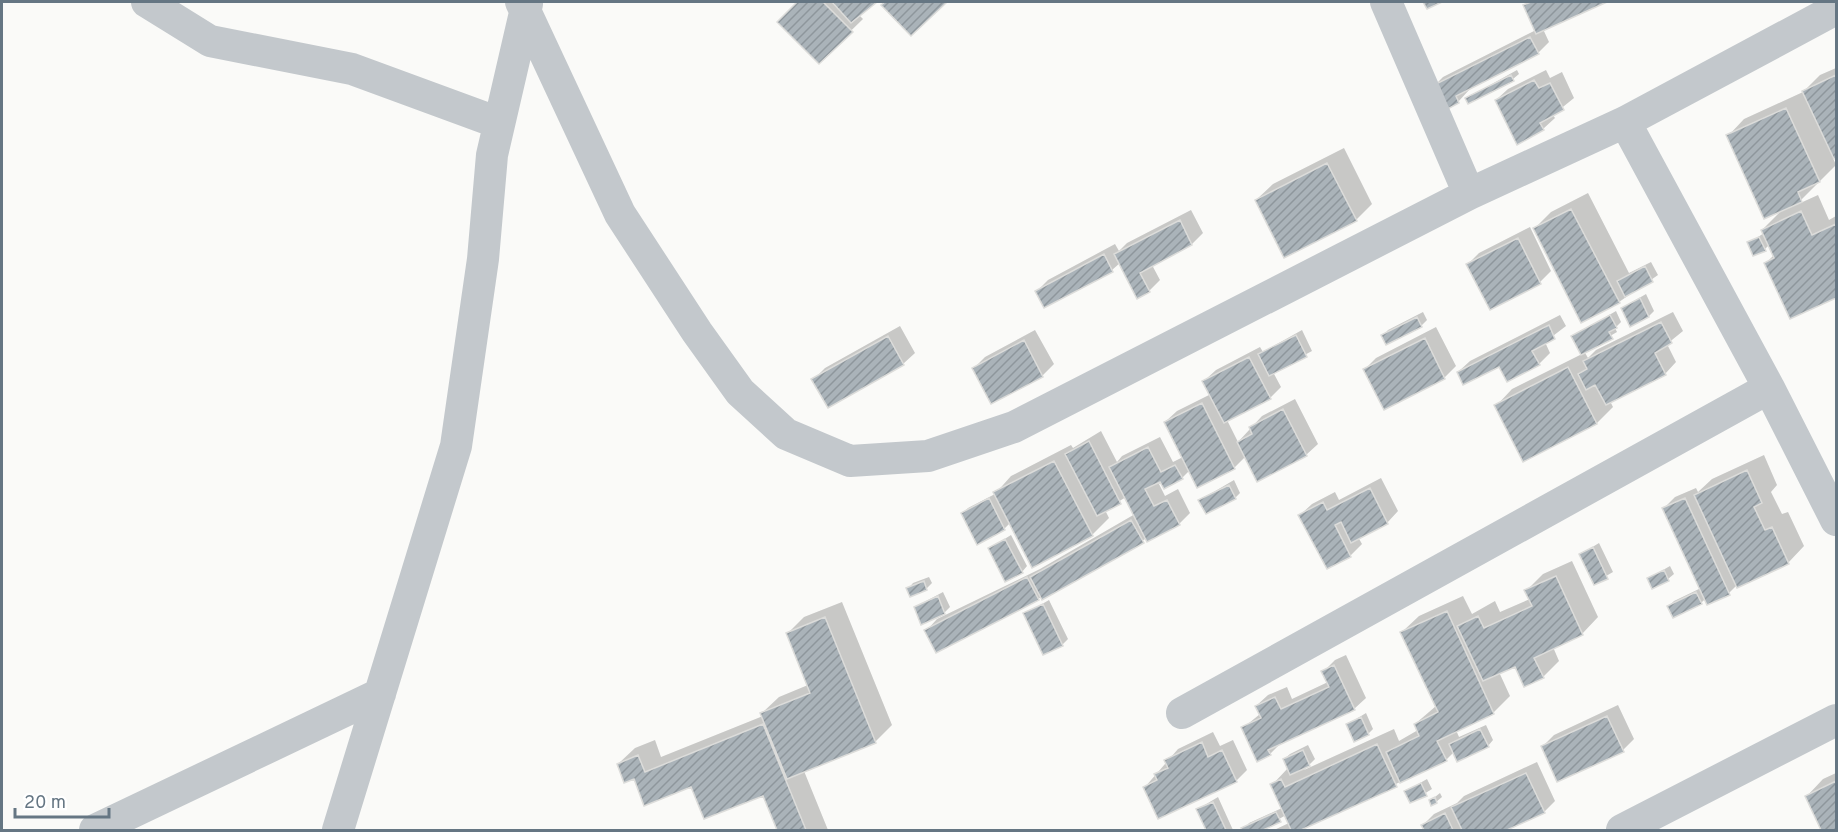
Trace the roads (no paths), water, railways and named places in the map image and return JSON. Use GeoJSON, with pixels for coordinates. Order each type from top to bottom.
{"type":"FeatureCollection","features":[{"type":"Feature","properties":{"kind":"street"},"geometry":{"type":"LineString","coordinates":[[147,2],[210,41],[352,69],[499,123]]}},
{"type":"Feature","properties":{"kind":"street"},"geometry":{"type":"LineString","coordinates":[[1386,2],[1469,194]]}},
{"type":"Feature","properties":{"kind":"street"},"geometry":{"type":"LineString","coordinates":[[338,831],[456,446],[483,259],[492,155],[525,4]]}},
{"type":"Feature","properties":{"kind":"street"},"geometry":{"type":"LineString","coordinates":[[525,4],[620,214],[709,349],[740,392],[786,434],[850,460],[928,456],[1014,428],[1469,194],[1625,123],[1836,9]]}},
{"type":"Feature","properties":{"kind":"street"},"geometry":{"type":"LineString","coordinates":[[1625,123],[1769,388],[1836,520]]}},
{"type":"Feature","properties":{"kind":"street"},"geometry":{"type":"LineString","coordinates":[[1182,713],[1769,388]]}},
{"type":"Feature","properties":{"kind":"street"},"geometry":{"type":"LineString","coordinates":[[94,831],[380,694]]}},
{"type":"Feature","properties":{"kind":"street"},"geometry":{"type":"LineString","coordinates":[[1622,831],[1836,720]]}}]}
